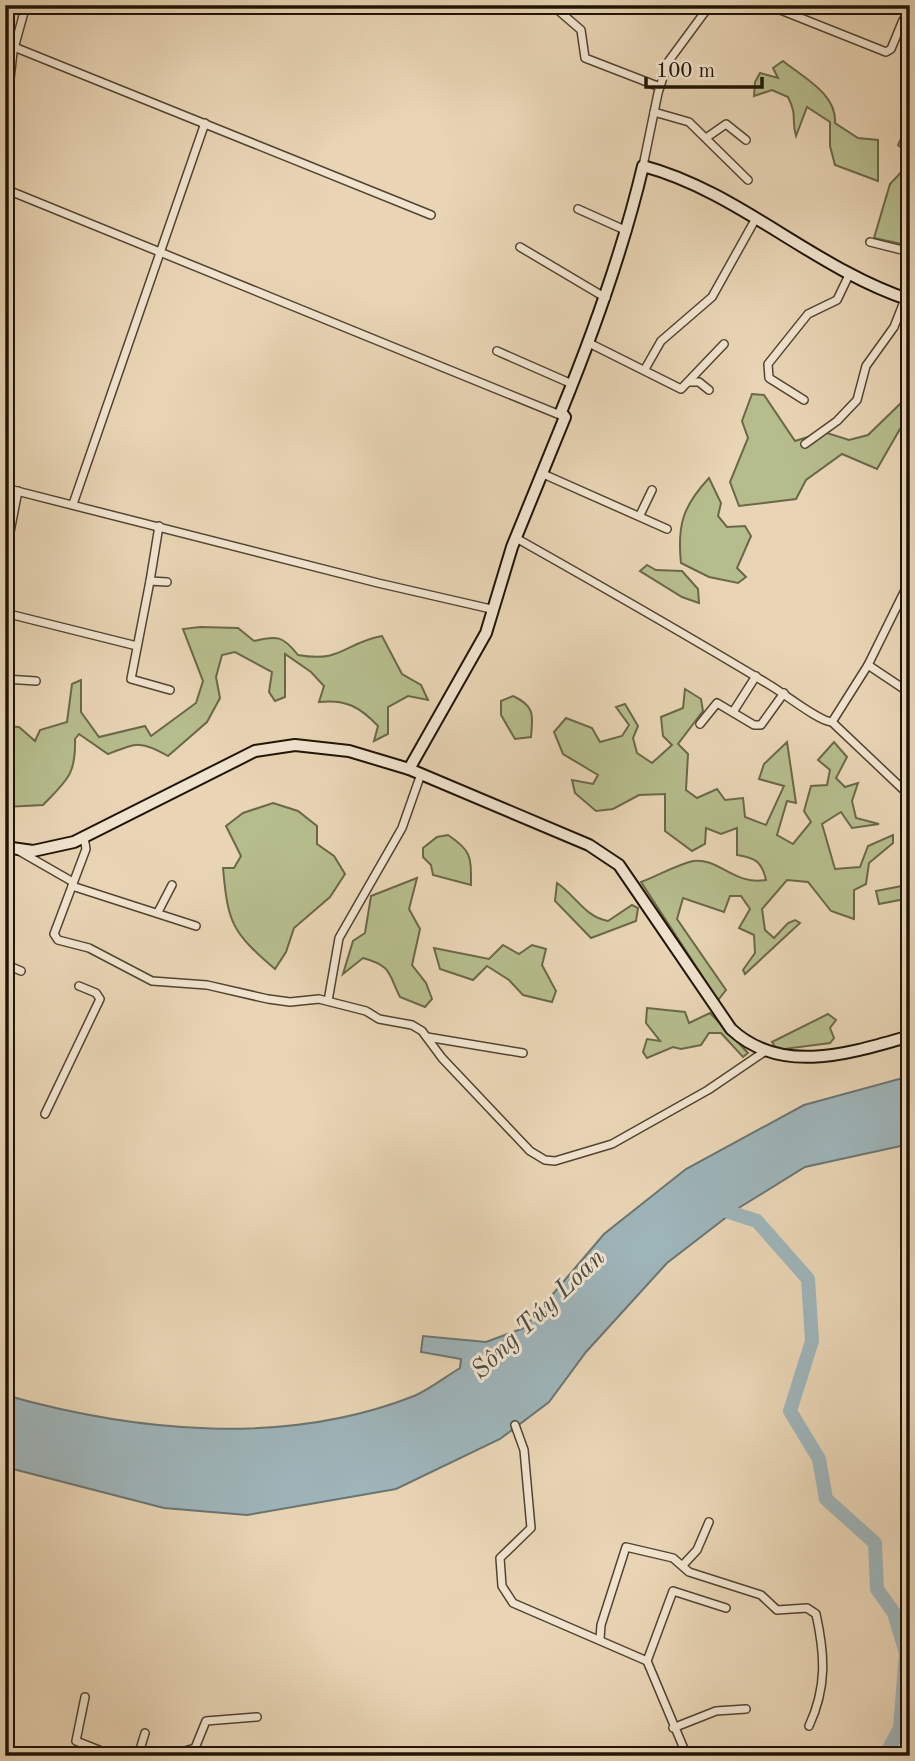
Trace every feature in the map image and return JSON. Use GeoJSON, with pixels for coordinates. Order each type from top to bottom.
{"type":"FeatureCollection","features":[{"type":"Feature","properties":{"kind":"street"},"geometry":{"type":"LineString","coordinates":[[5,123],[14,47],[26,5]]}},
{"type":"Feature","properties":{"kind":"street"},"geometry":{"type":"LineString","coordinates":[[552,5],[581,30],[585,58],[660,87]]}},
{"type":"Feature","properties":{"kind":"street"},"geometry":{"type":"LineString","coordinates":[[565,417],[561,412],[606,298],[628,232],[660,87],[672,54],[710,5]]}},
{"type":"Feature","properties":{"kind":"street"},"geometry":{"type":"LineString","coordinates":[[768,5],[886,52],[891,49],[903,20],[910,19]]}},
{"type":"Feature","properties":{"kind":"street"},"geometry":{"type":"LineString","coordinates":[[14,47],[431,215]]}},
{"type":"Feature","properties":{"kind":"street"},"geometry":{"type":"LineString","coordinates":[[654,112],[684,119],[706,138],[725,161],[748,180]]}},
{"type":"Feature","properties":{"kind":"street"},"geometry":{"type":"LineString","coordinates":[[73,504],[205,123]]}},
{"type":"Feature","properties":{"kind":"street"},"geometry":{"type":"LineString","coordinates":[[706,138],[726,124],[746,139]]}},
{"type":"Feature","properties":{"kind":"street"},"geometry":{"type":"LineString","coordinates":[[643,166],[666,173],[715,196],[849,275],[907,300],[894,327],[866,366],[857,400],[837,421],[805,444]]}},
{"type":"Feature","properties":{"kind":"street"},"geometry":{"type":"LineString","coordinates":[[5,189],[565,417]]}},
{"type":"Feature","properties":{"kind":"street"},"geometry":{"type":"LineString","coordinates":[[578,209],[628,232]]}},
{"type":"Feature","properties":{"kind":"street"},"geometry":{"type":"LineString","coordinates":[[645,369],[661,341],[712,297],[755,220]]}},
{"type":"Feature","properties":{"kind":"street"},"geometry":{"type":"LineString","coordinates":[[870,242],[910,252]]}},
{"type":"Feature","properties":{"kind":"street"},"geometry":{"type":"LineString","coordinates":[[520,247],[606,298]]}},
{"type":"Feature","properties":{"kind":"street"},"geometry":{"type":"LineString","coordinates":[[804,400],[769,378],[768,364],[808,314],[837,300],[849,275]]}},
{"type":"Feature","properties":{"kind":"street"},"geometry":{"type":"LineString","coordinates":[[589,343],[681,389],[724,344]]}},
{"type":"Feature","properties":{"kind":"street"},"geometry":{"type":"LineString","coordinates":[[496,351],[572,384]]}},
{"type":"Feature","properties":{"kind":"street"},"geometry":{"type":"LineString","coordinates":[[690,382],[699,382],[709,390]]}},
{"type":"Feature","properties":{"kind":"street"},"geometry":{"type":"LineString","coordinates":[[409,769],[486,633],[491,609],[516,538],[565,417]]}},
{"type":"Feature","properties":{"kind":"street"},"geometry":{"type":"LineString","coordinates":[[541,473],[667,529]]}},
{"type":"Feature","properties":{"kind":"street"},"geometry":{"type":"LineString","coordinates":[[5,488],[391,587],[491,609]]}},
{"type":"Feature","properties":{"kind":"street"},"geometry":{"type":"LineString","coordinates":[[640,515],[652,490]]}},
{"type":"Feature","properties":{"kind":"street"},"geometry":{"type":"LineString","coordinates":[[5,597],[6,542],[18,491]]}},
{"type":"Feature","properties":{"kind":"street"},"geometry":{"type":"LineString","coordinates":[[159,526],[132,681],[170,690]]}},
{"type":"Feature","properties":{"kind":"street"},"geometry":{"type":"LineString","coordinates":[[516,538],[756,676],[825,721],[832,722],[910,796]]}},
{"type":"Feature","properties":{"kind":"street"},"geometry":{"type":"LineString","coordinates":[[150,580],[167,582]]}},
{"type":"Feature","properties":{"kind":"street"},"geometry":{"type":"LineString","coordinates":[[832,722],[868,665],[910,580]]}},
{"type":"Feature","properties":{"kind":"street"},"geometry":{"type":"LineString","coordinates":[[5,613],[137,646]]}},
{"type":"Feature","properties":{"kind":"street"},"geometry":{"type":"LineString","coordinates":[[868,665],[910,693]]}},
{"type":"Feature","properties":{"kind":"street"},"geometry":{"type":"LineString","coordinates":[[733,712],[756,676]]}},
{"type":"Feature","properties":{"kind":"street"},"geometry":{"type":"LineString","coordinates":[[5,680],[36,681]]}},
{"type":"Feature","properties":{"kind":"street"},"geometry":{"type":"LineString","coordinates":[[701,724],[715,703],[754,725],[761,726],[783,693]]}},
{"type":"Feature","properties":{"kind":"street"},"geometry":{"type":"LineString","coordinates":[[5,847],[51,849],[83,837],[255,751],[295,746],[349,751],[422,774],[589,845],[612,858],[641,895],[731,1029],[750,1045],[764,1052],[800,1057],[862,1050],[910,1036]]}},
{"type":"Feature","properties":{"kind":"street"},"geometry":{"type":"LineString","coordinates":[[328,1001],[339,938],[402,828],[422,774]]}},
{"type":"Feature","properties":{"kind":"street"},"geometry":{"type":"LineString","coordinates":[[83,837],[86,849],[55,937],[89,948],[141,977],[164,983],[207,985],[268,999],[328,1001],[366,1011],[379,1018],[412,1025],[427,1037],[442,1058],[530,1151],[545,1160],[555,1161],[578,1156],[626,1137],[708,1090],[764,1052]]}},
{"type":"Feature","properties":{"kind":"street"},"geometry":{"type":"LineString","coordinates":[[19,849],[73,884],[196,926]]}},
{"type":"Feature","properties":{"kind":"street"},"geometry":{"type":"LineString","coordinates":[[158,912],[172,885]]}},
{"type":"Feature","properties":{"kind":"street"},"geometry":{"type":"LineString","coordinates":[[5,964],[21,971]]}},
{"type":"Feature","properties":{"kind":"street"},"geometry":{"type":"LineString","coordinates":[[45,1114],[100,1002],[96,993],[79,986]]}},
{"type":"Feature","properties":{"kind":"street"},"geometry":{"type":"LineString","coordinates":[[427,1037],[523,1053]]}},
{"type":"Feature","properties":{"kind":"street"},"geometry":{"type":"LineString","coordinates":[[514,1424],[524,1450],[531,1528],[500,1558],[502,1586],[513,1603],[647,1661]]}},
{"type":"Feature","properties":{"kind":"street"},"geometry":{"type":"LineString","coordinates":[[683,1565],[697,1550],[709,1522]]}},
{"type":"Feature","properties":{"kind":"street"},"geometry":{"type":"LineString","coordinates":[[600,1639],[601,1625],[625,1547],[658,1553],[683,1565],[689,1573],[761,1595],[777,1610],[807,1608],[814,1611],[824,1650],[821,1700],[809,1726]]}},
{"type":"Feature","properties":{"kind":"street"},"geometry":{"type":"LineString","coordinates":[[687,1756],[647,1661],[673,1591],[726,1608]]}},
{"type":"Feature","properties":{"kind":"street"},"geometry":{"type":"LineString","coordinates":[[85,1697],[76,1741],[114,1756]]}},
{"type":"Feature","properties":{"kind":"street"},"geometry":{"type":"LineString","coordinates":[[673,1728],[716,1711],[746,1709]]}},
{"type":"Feature","properties":{"kind":"street"},"geometry":{"type":"LineString","coordinates":[[167,1756],[195,1748],[206,1721],[257,1717]]}},
{"type":"Feature","properties":{"kind":"street"},"geometry":{"type":"LineString","coordinates":[[138,1756],[145,1733]]}},
{"type":"Feature","properties":{"kind":"green space"},"geometry":{"type":"Polygon","coordinates":[[[783,61],[825,95],[831,103],[835,123],[858,138],[878,140],[878,181],[835,165],[830,146],[830,122],[807,107],[796,136],[793,109],[788,97],[772,90],[754,96],[755,82],[760,73],[778,78],[773,68],[783,61]]]}},
{"type":"Feature","properties":{"kind":"green space"},"geometry":{"type":"Polygon","coordinates":[[[910,119],[910,231],[906,233],[906,245],[874,238],[890,184],[906,167],[907,153],[898,145],[910,119]]]}},
{"type":"Feature","properties":{"kind":"green space"},"geometry":{"type":"Polygon","coordinates":[[[752,394],[764,395],[795,441],[824,432],[849,440],[868,435],[901,403],[910,402],[910,422],[900,429],[877,469],[842,454],[806,480],[796,499],[739,506],[730,482],[748,438],[742,421],[752,394]]]}},
{"type":"Feature","properties":{"kind":"green space"},"geometry":{"type":"Polygon","coordinates":[[[709,478],[721,503],[718,516],[727,527],[745,526],[751,536],[737,568],[746,577],[738,583],[709,577],[681,563],[680,538],[684,517],[693,498],[709,478]]]}},
{"type":"Feature","properties":{"kind":"green space"},"geometry":{"type":"Polygon","coordinates":[[[647,565],[656,570],[682,571],[698,589],[699,603],[682,597],[640,571],[647,565]]]}},
{"type":"Feature","properties":{"kind":"green space"},"geometry":{"type":"Polygon","coordinates":[[[238,628],[254,641],[279,639],[298,655],[313,657],[334,654],[382,636],[402,674],[421,685],[428,700],[408,696],[388,707],[388,734],[374,741],[378,726],[371,719],[359,709],[345,703],[319,702],[324,686],[311,672],[285,654],[285,697],[275,701],[269,692],[272,672],[235,652],[222,655],[216,677],[220,698],[207,722],[168,756],[145,745],[125,747],[108,754],[79,734],[75,739],[72,769],[43,805],[5,807],[5,726],[19,727],[35,741],[40,730],[67,722],[72,684],[81,680],[81,712],[99,737],[145,726],[151,736],[196,703],[203,681],[183,629],[238,628]]]}},
{"type":"Feature","properties":{"kind":"green space"},"geometry":{"type":"Polygon","coordinates":[[[685,689],[701,699],[703,711],[678,744],[688,754],[686,790],[697,798],[717,789],[725,800],[743,798],[745,817],[766,825],[784,786],[759,779],[764,764],[787,742],[796,803],[787,801],[777,835],[793,844],[811,822],[804,811],[811,786],[827,785],[830,770],[818,760],[834,742],[847,757],[836,778],[845,787],[858,783],[852,801],[856,818],[879,824],[852,828],[841,812],[822,824],[835,869],[860,867],[868,846],[893,835],[893,843],[869,863],[866,884],[854,890],[854,919],[831,911],[808,882],[787,880],[762,909],[765,930],[774,938],[788,923],[795,920],[800,923],[745,974],[743,970],[755,953],[754,935],[739,928],[750,909],[741,896],[730,896],[724,912],[683,898],[677,919],[726,990],[718,1000],[641,882],[693,861],[711,863],[745,879],[766,880],[760,865],[753,859],[737,855],[737,828],[721,834],[706,828],[705,844],[692,851],[665,831],[665,794],[639,795],[613,809],[596,811],[575,793],[572,780],[593,784],[598,775],[563,754],[554,732],[566,718],[592,728],[600,742],[622,736],[629,725],[616,707],[625,704],[638,726],[633,738],[637,753],[652,763],[672,745],[663,736],[661,717],[683,708],[685,689]]]}},
{"type":"Feature","properties":{"kind":"green space"},"geometry":{"type":"Polygon","coordinates":[[[513,696],[531,712],[531,737],[515,739],[501,715],[501,701],[513,696]]]}},
{"type":"Feature","properties":{"kind":"green space"},"geometry":{"type":"Polygon","coordinates":[[[273,803],[298,811],[317,826],[317,844],[334,856],[345,874],[330,897],[294,928],[286,952],[275,969],[249,945],[235,926],[227,902],[223,868],[234,868],[241,856],[226,826],[243,813],[273,803]]]}},
{"type":"Feature","properties":{"kind":"green space"},"geometry":{"type":"Polygon","coordinates":[[[448,835],[466,850],[471,868],[471,885],[433,875],[431,865],[423,857],[423,848],[437,837],[448,835]]]}},
{"type":"Feature","properties":{"kind":"green space"},"geometry":{"type":"Polygon","coordinates":[[[417,878],[409,909],[420,929],[412,965],[426,983],[432,999],[425,1007],[400,997],[388,972],[372,961],[363,958],[343,974],[353,941],[365,933],[371,896],[417,878]]]}},
{"type":"Feature","properties":{"kind":"green space"},"geometry":{"type":"Polygon","coordinates":[[[557,883],[587,911],[600,919],[608,921],[632,905],[638,908],[636,921],[591,938],[555,901],[557,883]]]}},
{"type":"Feature","properties":{"kind":"green space"},"geometry":{"type":"Polygon","coordinates":[[[902,886],[905,899],[879,904],[876,891],[902,886]]]}},
{"type":"Feature","properties":{"kind":"green space"},"geometry":{"type":"Polygon","coordinates":[[[503,945],[519,954],[532,945],[546,949],[542,965],[556,991],[552,1002],[523,995],[509,980],[487,966],[473,980],[440,969],[434,948],[489,959],[503,945]]]}},
{"type":"Feature","properties":{"kind":"green space"},"geometry":{"type":"Polygon","coordinates":[[[647,1008],[685,1012],[689,1023],[710,1013],[748,1053],[743,1057],[721,1033],[709,1033],[701,1045],[681,1049],[673,1047],[647,1058],[643,1052],[647,1039],[660,1041],[646,1023],[647,1008]]]}},
{"type":"Feature","properties":{"kind":"green space"},"geometry":{"type":"Polygon","coordinates":[[[828,1014],[836,1020],[830,1028],[834,1038],[830,1043],[777,1050],[772,1042],[828,1014]]]}},
{"type":"Feature","properties":{"kind":"water","name":"Sông Túy Loan"},"geometry":{"type":"Polygon","coordinates":[[[910,1076],[910,1144],[805,1167],[737,1209],[667,1263],[586,1352],[549,1402],[500,1439],[396,1489],[247,1515],[164,1508],[5,1467],[5,1395],[106,1418],[210,1428],[262,1428],[314,1423],[365,1412],[414,1396],[460,1368],[461,1359],[421,1352],[423,1336],[486,1342],[524,1328],[604,1234],[686,1169],[804,1105],[910,1076]]]}},
{"type":"Feature","properties":{"kind":"waterway"},"geometry":{"type":"LineString","coordinates":[[717,1208],[757,1221],[808,1279],[812,1341],[790,1411],[819,1459],[826,1499],[875,1543],[877,1589],[894,1613],[906,1653],[900,1728],[885,1756]]}}]}
